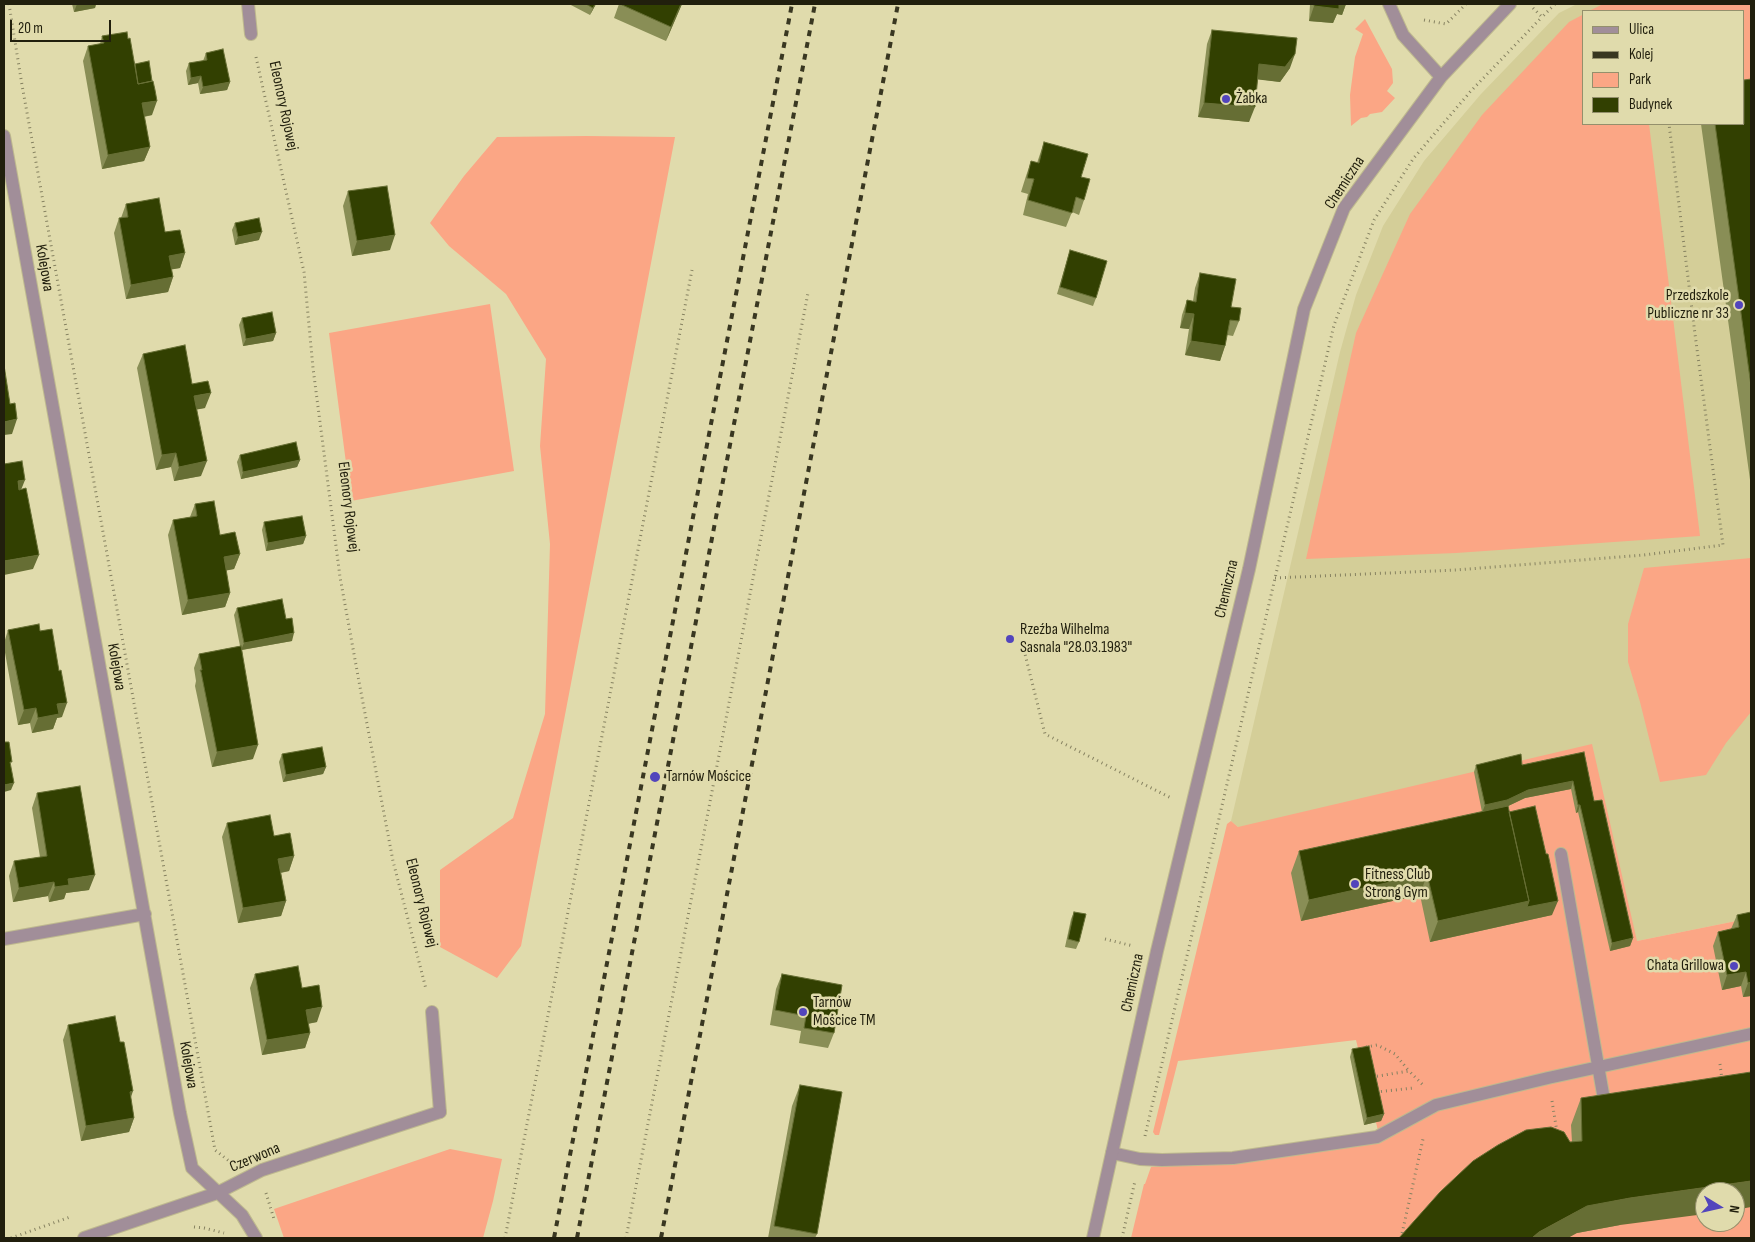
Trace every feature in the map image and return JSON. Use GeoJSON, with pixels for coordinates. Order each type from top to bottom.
{"type":"FeatureCollection","features":[{"type":"Feature","properties":{"kind":"street"},"geometry":{"type":"LineString","coordinates":[[248,4],[251,34]]}},
{"type":"Feature","properties":{"kind":"street"},"geometry":{"type":"LineString","coordinates":[[1389,4],[1403,36],[1441,77]]}},
{"type":"Feature","properties":{"kind":"street","name":"Chemiczna"},"geometry":{"type":"LineString","coordinates":[[1093,1238],[1157,951],[1249,569],[1304,309],[1344,208],[1441,77],[1510,4]]}},
{"type":"Feature","properties":{"kind":"street","name":"Kolejowa"},"geometry":{"type":"LineString","coordinates":[[4,136],[180,1113],[192,1168],[242,1215],[256,1238]]}},
{"type":"Feature","properties":{"kind":"street"},"geometry":{"type":"LineString","coordinates":[[1561,854],[1608,1123]]}},
{"type":"Feature","properties":{"kind":"street"},"geometry":{"type":"LineString","coordinates":[[4,939],[144,914]]}},
{"type":"Feature","properties":{"kind":"street","name":"Czerwona"},"geometry":{"type":"LineString","coordinates":[[84,1238],[217,1193],[262,1170],[440,1112],[432,1012]]}},
{"type":"Feature","properties":{"kind":"street"},"geometry":{"type":"LineString","coordinates":[[1112,1154],[1140,1159],[1232,1158],[1377,1137],[1436,1105],[1751,1034]]}},
{"type":"Feature","properties":{"kind":"path"},"geometry":{"type":"LineString","coordinates":[[9,4],[22,85],[215,1150],[228,1161],[236,1160]]}},
{"type":"Feature","properties":{"kind":"path"},"geometry":{"type":"LineString","coordinates":[[1528,4],[1542,17]]}},
{"type":"Feature","properties":{"kind":"path"},"geometry":{"type":"LineString","coordinates":[[1122,1238],[1334,325],[1374,220],[1413,159],[1470,92],[1555,4]]}},
{"type":"Feature","properties":{"kind":"path","name":"Eleonory Rojowej"},"geometry":{"type":"LineString","coordinates":[[251,34],[304,272],[313,368],[340,577],[358,677],[393,861],[432,1012]]}},
{"type":"Feature","properties":{"kind":"path"},"geometry":{"type":"LineString","coordinates":[[1275,578],[1456,570],[1644,555],[1723,545],[1669,125]]}},
{"type":"Feature","properties":{"kind":"path"},"geometry":{"type":"LineString","coordinates":[[506,1238],[692,270]]}},
{"type":"Feature","properties":{"kind":"path"},"geometry":{"type":"LineString","coordinates":[[626,1238],[808,293]]}},
{"type":"Feature","properties":{"kind":"path"},"geometry":{"type":"LineString","coordinates":[[1024,650],[1045,734],[1191,809]]}},
{"type":"Feature","properties":{"kind":"path"},"geometry":{"type":"LineString","coordinates":[[1105,939],[1157,951]]}},
{"type":"Feature","properties":{"kind":"path"},"geometry":{"type":"LineString","coordinates":[[1717,1041],[1723,1089]]}},
{"type":"Feature","properties":{"kind":"path"},"geometry":{"type":"LineString","coordinates":[[1358,1048],[1377,1045],[1396,1054],[1425,1087],[1436,1105],[1423,1142],[1401,1238]]}},
{"type":"Feature","properties":{"kind":"path"},"geometry":{"type":"LineString","coordinates":[[1365,1076],[1374,1077],[1409,1071]]}},
{"type":"Feature","properties":{"kind":"path"},"geometry":{"type":"LineString","coordinates":[[1366,1081],[1374,1077]]}},
{"type":"Feature","properties":{"kind":"path"},"geometry":{"type":"LineString","coordinates":[[1368,1092],[1425,1087]]}},
{"type":"Feature","properties":{"kind":"path"},"geometry":{"type":"LineString","coordinates":[[1375,1094],[1379,1092]]}},
{"type":"Feature","properties":{"kind":"path"},"geometry":{"type":"LineString","coordinates":[[1553,1107],[1558,1136]]}},
{"type":"Feature","properties":{"kind":"path"},"geometry":{"type":"LineString","coordinates":[[262,1170],[274,1221]]}},
{"type":"Feature","properties":{"kind":"shaded area"},"geometry":{"type":"Polygon","coordinates":[[[1577,4],[1751,4],[1751,918],[1637,941],[1238,827],[1231,821],[1340,352],[1356,295],[1383,226],[1424,161],[1481,94],[1559,13],[1577,4]]]}},
{"type":"Feature","properties":{"kind":"green space"},"geometry":{"type":"Polygon","coordinates":[[[1603,4],[1751,4],[1751,85],[1745,86],[1745,10],[1591,10],[1603,4]]]}},
{"type":"Feature","properties":{"kind":"green space"},"geometry":{"type":"Polygon","coordinates":[[[1582,15],[1582,125],[1649,125],[1700,536],[1456,553],[1306,559],[1356,333],[1410,214],[1482,115],[1569,22],[1582,15]]]}},
{"type":"Feature","properties":{"kind":"green space"},"geometry":{"type":"Polygon","coordinates":[[[1365,19],[1392,69],[1393,83],[1387,91],[1395,98],[1382,112],[1361,118],[1351,126],[1350,95],[1355,57],[1363,34],[1355,29],[1365,19]]]}},
{"type":"Feature","properties":{"kind":"green space"},"geometry":{"type":"Polygon","coordinates":[[[497,137],[675,137],[521,946],[497,978],[440,947],[440,870],[513,818],[545,714],[550,544],[540,446],[546,359],[506,294],[449,246],[430,223],[464,176],[497,137]]]}},
{"type":"Feature","properties":{"kind":"green space"},"geometry":{"type":"Polygon","coordinates":[[[490,304],[514,471],[351,501],[329,333],[490,304]]]}},
{"type":"Feature","properties":{"kind":"green space"},"geometry":{"type":"Polygon","coordinates":[[[1751,558],[1751,712],[1726,743],[1706,775],[1660,782],[1628,662],[1628,624],[1644,568],[1751,558]]]}},
{"type":"Feature","properties":{"kind":"green space"},"geometry":{"type":"Polygon","coordinates":[[[1592,744],[1637,941],[1751,918],[1751,1238],[1131,1238],[1144,1184],[1151,1167],[1381,1143],[1356,1040],[1178,1061],[1159,1135],[1155,1135],[1153,1132],[1227,824],[1231,821],[1238,827],[1592,744]]]}},
{"type":"Feature","properties":{"kind":"green space"},"geometry":{"type":"Polygon","coordinates":[[[450,1149],[502,1159],[483,1238],[284,1238],[274,1209],[450,1149]]]}},
{"type":"Feature","properties":{"kind":"building"},"geometry":{"type":"Polygon","coordinates":[[[586,4],[595,4],[593,8],[586,4]]]}},
{"type":"Feature","properties":{"kind":"building"},"geometry":{"type":"Polygon","coordinates":[[[620,4],[681,4],[671,27],[620,4]]]}},
{"type":"Feature","properties":{"kind":"building"},"geometry":{"type":"Polygon","coordinates":[[[1314,4],[1339,4],[1339,9],[1314,6],[1314,4]]]}},
{"type":"Feature","properties":{"kind":"building","name":"Żabka"},"geometry":{"type":"Polygon","coordinates":[[[1212,30],[1297,38],[1295,54],[1285,67],[1259,64],[1255,107],[1204,103],[1212,30]]]}},
{"type":"Feature","properties":{"kind":"building"},"geometry":{"type":"Polygon","coordinates":[[[127,32],[128,39],[130,38],[138,84],[153,81],[155,90],[157,101],[142,103],[150,147],[108,155],[88,46],[104,43],[102,36],[127,32]]]}},
{"type":"Feature","properties":{"kind":"building"},"geometry":{"type":"Polygon","coordinates":[[[223,49],[230,82],[203,87],[201,76],[191,78],[189,63],[207,60],[206,53],[223,49]]]}},
{"type":"Feature","properties":{"kind":"building"},"geometry":{"type":"Polygon","coordinates":[[[149,61],[152,81],[138,84],[135,64],[149,61]]]}},
{"type":"Feature","properties":{"kind":"building"},"geometry":{"type":"Polygon","coordinates":[[[1751,79],[1751,386],[1715,125],[1745,125],[1745,80],[1751,79]]]}},
{"type":"Feature","properties":{"kind":"building"},"geometry":{"type":"Polygon","coordinates":[[[1044,142],[1088,154],[1081,177],[1090,179],[1084,200],[1076,197],[1072,213],[1028,200],[1034,179],[1027,178],[1031,161],[1039,163],[1044,142]]]}},
{"type":"Feature","properties":{"kind":"building"},"geometry":{"type":"Polygon","coordinates":[[[387,186],[395,235],[357,241],[348,191],[387,186]]]}},
{"type":"Feature","properties":{"kind":"building"},"geometry":{"type":"Polygon","coordinates":[[[159,198],[165,232],[180,230],[185,253],[169,256],[173,277],[131,285],[119,218],[128,217],[126,204],[159,198]]]}},
{"type":"Feature","properties":{"kind":"building"},"geometry":{"type":"Polygon","coordinates":[[[259,218],[262,232],[238,237],[235,223],[259,218]]]}},
{"type":"Feature","properties":{"kind":"building"},"geometry":{"type":"Polygon","coordinates":[[[1070,250],[1107,261],[1096,298],[1060,287],[1070,250]]]}},
{"type":"Feature","properties":{"kind":"building"},"geometry":{"type":"Polygon","coordinates":[[[1200,273],[1236,279],[1231,307],[1241,308],[1239,321],[1230,320],[1225,346],[1191,341],[1194,314],[1185,313],[1187,300],[1196,302],[1200,273]]]}},
{"type":"Feature","properties":{"kind":"building"},"geometry":{"type":"Polygon","coordinates":[[[272,312],[276,333],[246,339],[242,318],[272,312]]]}},
{"type":"Feature","properties":{"kind":"building"},"geometry":{"type":"Polygon","coordinates":[[[185,345],[192,384],[208,381],[211,393],[194,396],[207,461],[179,467],[176,453],[162,455],[143,354],[185,345]]]}},
{"type":"Feature","properties":{"kind":"building"},"geometry":{"type":"Polygon","coordinates":[[[4,365],[10,404],[15,403],[17,419],[4,422],[4,365]]]}},
{"type":"Feature","properties":{"kind":"building"},"geometry":{"type":"Polygon","coordinates":[[[296,442],[300,460],[243,472],[240,455],[296,442]]]}},
{"type":"Feature","properties":{"kind":"building"},"geometry":{"type":"Polygon","coordinates":[[[22,461],[25,480],[18,481],[19,490],[26,488],[39,555],[4,561],[4,464],[22,461]]]}},
{"type":"Feature","properties":{"kind":"building"},"geometry":{"type":"Polygon","coordinates":[[[214,501],[220,535],[235,532],[240,554],[224,557],[230,593],[188,600],[173,520],[197,516],[195,504],[214,501]]]}},
{"type":"Feature","properties":{"kind":"building"},"geometry":{"type":"Polygon","coordinates":[[[302,516],[306,536],[268,543],[264,522],[302,516]]]}},
{"type":"Feature","properties":{"kind":"building"},"geometry":{"type":"Polygon","coordinates":[[[282,599],[286,619],[292,618],[294,633],[244,643],[237,608],[282,599]]]}},
{"type":"Feature","properties":{"kind":"building"},"geometry":{"type":"Polygon","coordinates":[[[39,624],[40,631],[52,629],[67,703],[57,704],[59,714],[38,718],[36,708],[24,710],[8,630],[39,624]]]}},
{"type":"Feature","properties":{"kind":"building"},"geometry":{"type":"Polygon","coordinates":[[[241,646],[258,745],[217,752],[200,670],[202,670],[199,654],[241,646]]]}},
{"type":"Feature","properties":{"kind":"building"},"geometry":{"type":"Polygon","coordinates":[[[4,742],[9,742],[14,783],[4,785],[4,742]]]}},
{"type":"Feature","properties":{"kind":"building"},"geometry":{"type":"Polygon","coordinates":[[[322,747],[326,767],[286,775],[282,754],[322,747]]]}},
{"type":"Feature","properties":{"kind":"building"},"geometry":{"type":"Polygon","coordinates":[[[1584,752],[1594,801],[1602,800],[1633,938],[1612,943],[1573,781],[1528,790],[1507,800],[1485,805],[1476,765],[1521,754],[1522,765],[1584,752]]]}},
{"type":"Feature","properties":{"kind":"building"},"geometry":{"type":"Polygon","coordinates":[[[80,786],[95,875],[68,879],[69,885],[55,887],[54,882],[19,888],[14,861],[47,856],[37,793],[80,786]]]}},
{"type":"Feature","properties":{"kind":"building"},"geometry":{"type":"Polygon","coordinates":[[[1508,806],[1529,901],[1438,921],[1427,874],[1309,900],[1299,851],[1508,806]]]}},
{"type":"Feature","properties":{"kind":"building"},"geometry":{"type":"Polygon","coordinates":[[[1535,806],[1558,901],[1527,907],[1529,901],[1509,812],[1535,806]]]}},
{"type":"Feature","properties":{"kind":"building"},"geometry":{"type":"Polygon","coordinates":[[[270,815],[274,836],[290,833],[294,856],[278,859],[286,901],[243,908],[227,823],[270,815]]]}},
{"type":"Feature","properties":{"kind":"building"},"geometry":{"type":"Polygon","coordinates":[[[1074,912],[1086,914],[1079,942],[1068,939],[1074,912]]]}},
{"type":"Feature","properties":{"kind":"building","name":"Chata Grillowa"},"geometry":{"type":"Polygon","coordinates":[[[1751,912],[1751,982],[1748,983],[1746,972],[1727,975],[1718,932],[1739,927],[1737,915],[1751,912]]]}},
{"type":"Feature","properties":{"kind":"building"},"geometry":{"type":"Polygon","coordinates":[[[298,966],[302,988],[319,985],[322,1007],[306,1010],[310,1033],[267,1040],[255,974],[298,966]]]}},
{"type":"Feature","properties":{"kind":"building"},"geometry":{"type":"Polygon","coordinates":[[[782,974],[842,985],[834,1033],[804,1028],[806,1016],[775,1010],[782,974]]]}},
{"type":"Feature","properties":{"kind":"building"},"geometry":{"type":"Polygon","coordinates":[[[115,1016],[120,1042],[124,1042],[133,1091],[130,1092],[134,1118],[86,1126],[68,1025],[115,1016]]]}},
{"type":"Feature","properties":{"kind":"building"},"geometry":{"type":"Polygon","coordinates":[[[1369,1046],[1384,1114],[1367,1118],[1352,1049],[1369,1046]]]}},
{"type":"Feature","properties":{"kind":"building"},"geometry":{"type":"Polygon","coordinates":[[[1751,1072],[1751,1181],[1695,1182],[1695,1189],[1587,1206],[1539,1232],[1532,1238],[1399,1238],[1440,1192],[1473,1161],[1526,1130],[1551,1127],[1564,1132],[1570,1142],[1582,1141],[1581,1098],[1751,1072]]]}},
{"type":"Feature","properties":{"kind":"building"},"geometry":{"type":"Polygon","coordinates":[[[800,1085],[842,1092],[817,1234],[774,1226],[800,1085]]]}},
{"type":"Feature","properties":{"kind":"railway"},"geometry":{"type":"LineString","coordinates":[[554,1238],[792,4]]}},
{"type":"Feature","properties":{"kind":"railway"},"geometry":{"type":"LineString","coordinates":[[577,1238],[815,4]]}},
{"type":"Feature","properties":{"kind":"railway"},"geometry":{"type":"LineString","coordinates":[[661,1238],[898,4]]}},
{"type":"Feature","properties":{"kind":"place","name":"Żabka"},"geometry":{"type":"Point","coordinates":[1226,99]}},
{"type":"Feature","properties":{"kind":"place","name":"Przedszkole Publiczne nr 33"},"geometry":{"type":"Point","coordinates":[1739,305]}},
{"type":"Feature","properties":{"kind":"place","name":"Rzeźba Wilhelma Sasnala \"28.03.1983\""},"geometry":{"type":"Point","coordinates":[1010,639]}},
{"type":"Feature","properties":{"kind":"place","name":"Tarnów Mościce"},"geometry":{"type":"Point","coordinates":[655,777]}},
{"type":"Feature","properties":{"kind":"place","name":"Fitness Club Strong Gym"},"geometry":{"type":"Point","coordinates":[1355,884]}},
{"type":"Feature","properties":{"kind":"place","name":"Chata Grillowa"},"geometry":{"type":"Point","coordinates":[1734,966]}},
{"type":"Feature","properties":{"kind":"place","name":"Tarnów Mościce TM"},"geometry":{"type":"Point","coordinates":[803,1012]}}]}
